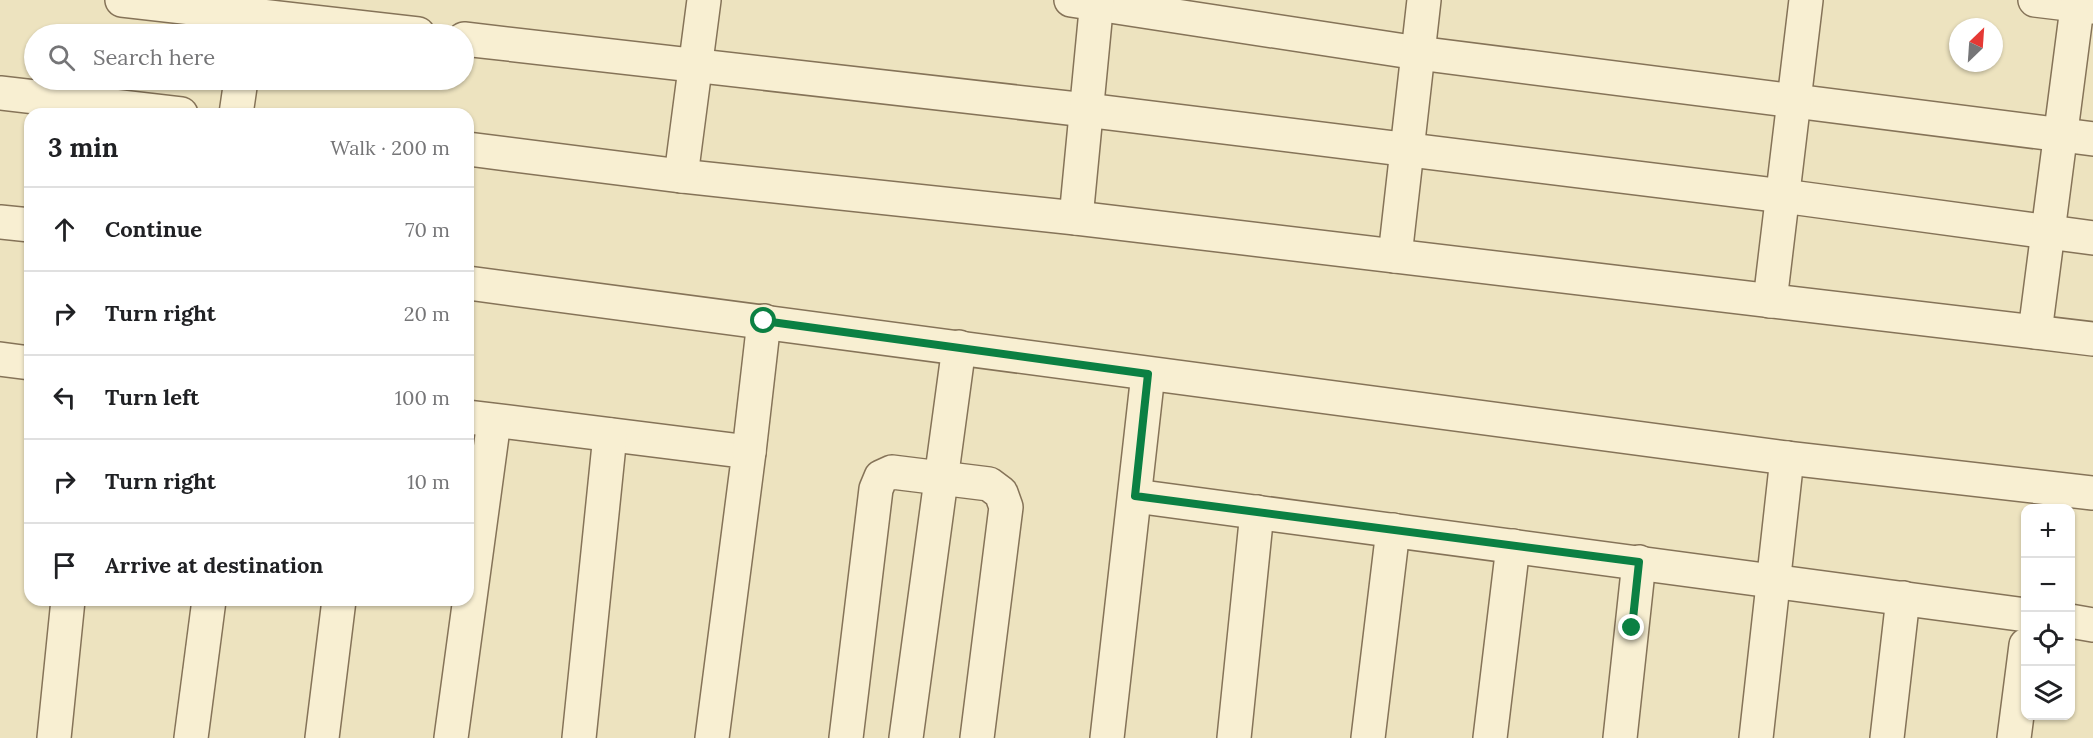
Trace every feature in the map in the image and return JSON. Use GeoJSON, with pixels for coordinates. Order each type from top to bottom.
{"type":"FeatureCollection","features":[{"type":"Feature","properties":{"kind":"street"},"geometry":{"type":"LineString","coordinates":[[122,0],[319,24]]}},
{"type":"Feature","properties":{"kind":"street"},"geometry":{"type":"LineString","coordinates":[[681,176],[704,0]]}},
{"type":"Feature","properties":{"kind":"street"},"geometry":{"type":"LineString","coordinates":[[1395,256],[1424,0]]}},
{"type":"Feature","properties":{"kind":"street"},"geometry":{"type":"LineString","coordinates":[[1770,301],[1806,0]]}},
{"type":"Feature","properties":{"kind":"street"},"geometry":{"type":"LineString","coordinates":[[2034,332],[2060,136],[2083,4],[2035,0]]}},
{"type":"Feature","properties":{"kind":"street"},"geometry":{"type":"LineString","coordinates":[[1076,218],[1086,110],[1088,1],[1418,53],[2093,140]]}},
{"type":"Feature","properties":{"kind":"street"},"geometry":{"type":"LineString","coordinates":[[474,40],[1086,110],[1783,196],[2093,238]]}},
{"type":"Feature","properties":{"kind":"street"},"geometry":{"type":"LineString","coordinates":[[237,108],[240,90]]}},
{"type":"Feature","properties":{"kind":"street"},"geometry":{"type":"LineString","coordinates":[[0,93],[129,108]]}},
{"type":"Feature","properties":{"kind":"street"},"geometry":{"type":"LineString","coordinates":[[474,150],[681,176],[1076,218],[2093,339]]}},
{"type":"Feature","properties":{"kind":"street"},"geometry":{"type":"LineString","coordinates":[[0,222],[24,224]]}},
{"type":"Feature","properties":{"kind":"street"},"geometry":{"type":"LineString","coordinates":[[474,284],[1787,459],[2093,494]]}},
{"type":"Feature","properties":{"kind":"street"},"geometry":{"type":"LineString","coordinates":[[712,738],[764,321]]}},
{"type":"Feature","properties":{"kind":"street"},"geometry":{"type":"LineString","coordinates":[[906,738],[959,347]]}},
{"type":"Feature","properties":{"kind":"street"},"geometry":{"type":"LineString","coordinates":[[0,359],[24,362]]}},
{"type":"Feature","properties":{"kind":"street"},"geometry":{"type":"LineString","coordinates":[[1107,738],[1148,374]]}},
{"type":"Feature","properties":{"kind":"street"},"geometry":{"type":"LineString","coordinates":[[474,493],[481,419],[749,452]]}},
{"type":"Feature","properties":{"kind":"street"},"geometry":{"type":"LineString","coordinates":[[579,738],[610,435]]}},
{"type":"Feature","properties":{"kind":"street"},"geometry":{"type":"LineString","coordinates":[[1756,738],[1787,459]]}},
{"type":"Feature","properties":{"kind":"street"},"geometry":{"type":"LineString","coordinates":[[846,738],[879,483],[881,477],[892,472],[989,484],[1001,493],[1006,507],[977,738]]}},
{"type":"Feature","properties":{"kind":"street"},"geometry":{"type":"LineString","coordinates":[[1135,496],[2021,614]]}},
{"type":"Feature","properties":{"kind":"street"},"geometry":{"type":"LineString","coordinates":[[1234,738],[1257,512]]}},
{"type":"Feature","properties":{"kind":"street"},"geometry":{"type":"LineString","coordinates":[[1368,738],[1393,530]]}},
{"type":"Feature","properties":{"kind":"street"},"geometry":{"type":"LineString","coordinates":[[1490,738],[1513,546]]}},
{"type":"Feature","properties":{"kind":"street"},"geometry":{"type":"LineString","coordinates":[[1620,738],[1639,562]]}},
{"type":"Feature","properties":{"kind":"street"},"geometry":{"type":"LineString","coordinates":[[1887,738],[1903,598]]}},
{"type":"Feature","properties":{"kind":"street"},"geometry":{"type":"LineString","coordinates":[[54,738],[67,606]]}},
{"type":"Feature","properties":{"kind":"street"},"geometry":{"type":"LineString","coordinates":[[191,738],[208,606]]}},
{"type":"Feature","properties":{"kind":"street"},"geometry":{"type":"LineString","coordinates":[[322,738],[338,606]]}},
{"type":"Feature","properties":{"kind":"street"},"geometry":{"type":"LineString","coordinates":[[451,738],[463,606]]}},
{"type":"Feature","properties":{"kind":"street"},"geometry":{"type":"LineString","coordinates":[[2075,622],[2093,624]]}},
{"type":"Feature","properties":{"kind":"street"},"geometry":{"type":"LineString","coordinates":[[2014,738],[2023,666]]}},
{"type":"Feature","properties":{"kind":"route"},"geometry":{"type":"LineString","coordinates":[[764,321],[1148,374],[1135,496],[1639,562],[1632,628]]}}]}
